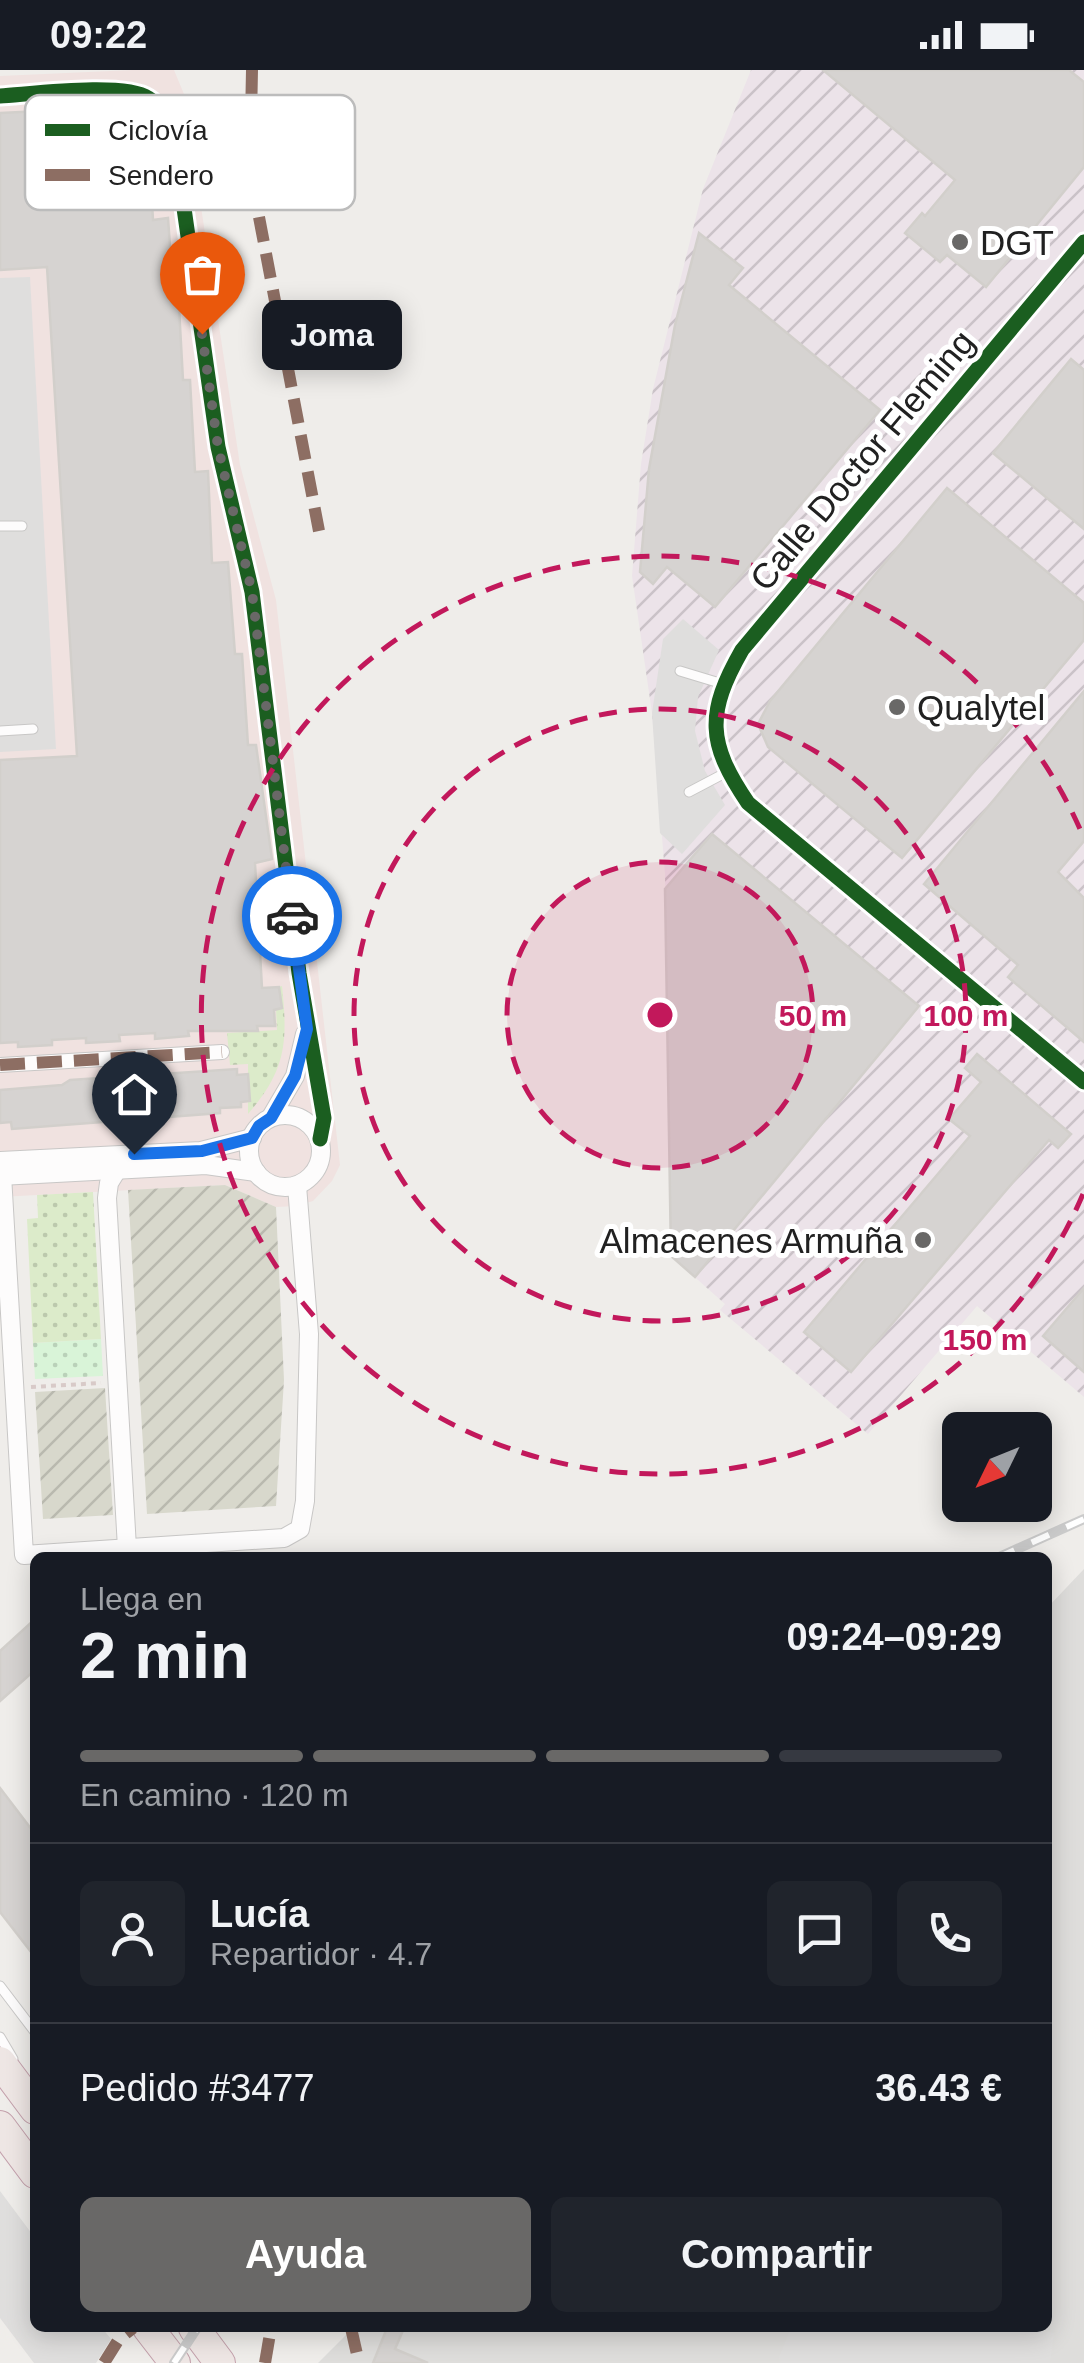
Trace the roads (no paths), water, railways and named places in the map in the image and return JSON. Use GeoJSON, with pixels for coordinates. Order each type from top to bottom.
{"type":"FeatureCollection","features":[{"type":"Feature","properties":{"kind":"highway"},"geometry":{"type":"LineString","coordinates":[[0,2062],[30,2102]]}},
{"type":"Feature","properties":{"kind":"highway"},"geometry":{"type":"LineString","coordinates":[[0,2126],[30,2166]]}},
{"type":"Feature","properties":{"kind":"highway"},"geometry":{"type":"LineString","coordinates":[[152,2332],[175,2363]]}},
{"type":"Feature","properties":{"kind":"highway"},"geometry":{"type":"LineString","coordinates":[[197,2332],[220,2363]]}},
{"type":"Feature","properties":{"kind":"street"},"geometry":{"type":"LineString","coordinates":[[0,96],[126,90],[142,95]]}},
{"type":"Feature","properties":{"kind":"street"},"geometry":{"type":"LineString","coordinates":[[184,210],[218,447],[252,592],[307,1029],[324,1118],[318,1167],[297,1186],[267,1182],[256,1172],[250,1156],[252,1138],[259,1126],[271,1118],[290,1115],[308,1123],[320,1139]]}},
{"type":"Feature","properties":{"kind":"street","name":"Calle Doctor Fleming"},"geometry":{"type":"LineString","coordinates":[[728,772],[716,731],[716,708],[722,684],[742,650],[1084,242]]}},
{"type":"Feature","properties":{"kind":"street"},"geometry":{"type":"LineString","coordinates":[[728,772],[748,803],[1084,1082]]}},
{"type":"Feature","properties":{"kind":"street"},"geometry":{"type":"LineString","coordinates":[[271,1118],[295,1076],[307,1029]]}},
{"type":"Feature","properties":{"kind":"street"},"geometry":{"type":"LineString","coordinates":[[0,1065],[222,1052]]}},
{"type":"Feature","properties":{"kind":"street"},"geometry":{"type":"LineString","coordinates":[[1,1171],[202,1151],[252,1138]]}},
{"type":"Feature","properties":{"kind":"street"},"geometry":{"type":"LineString","coordinates":[[1,1171],[206,1165],[256,1172]]}},
{"type":"Feature","properties":{"kind":"street"},"geometry":{"type":"LineString","coordinates":[[117,1170],[109,1183],[107,1198],[127,1548]]}},
{"type":"Feature","properties":{"kind":"street"},"geometry":{"type":"LineString","coordinates":[[1,1171],[6,1336],[24,1554],[30,1554]]}},
{"type":"Feature","properties":{"kind":"street"},"geometry":{"type":"LineString","coordinates":[[58,1552],[284,1538],[295,1533],[304,1521],[310,1334],[297,1186]]}},
{"type":"Feature","properties":{"kind":"lane"},"geometry":{"type":"LineString","coordinates":[[0,526],[22,526]]}},
{"type":"Feature","properties":{"kind":"lane"},"geometry":{"type":"LineString","coordinates":[[680,671],[722,684]]}},
{"type":"Feature","properties":{"kind":"lane"},"geometry":{"type":"LineString","coordinates":[[0,730],[32,728]]}},
{"type":"Feature","properties":{"kind":"lane"},"geometry":{"type":"LineString","coordinates":[[689,792],[728,772]]}},
{"type":"Feature","properties":{"kind":"lane"},"geometry":{"type":"LineString","coordinates":[[0,1986],[30,2025]]}},
{"type":"Feature","properties":{"kind":"lane"},"geometry":{"type":"LineString","coordinates":[[0,2037],[30,2088]]}},
{"type":"Feature","properties":{"kind":"railway"},"geometry":{"type":"LineString","coordinates":[[1010,1552],[1084,1519]]}},
{"type":"Feature","properties":{"kind":"railway"},"geometry":{"type":"LineString","coordinates":[[174,2363],[194,2332]]}},
{"type":"Feature","properties":{"kind":"place","name":"DGT"},"geometry":{"type":"Point","coordinates":[960,242]}},
{"type":"Feature","properties":{"kind":"place","name":"Joma"},"geometry":{"type":"Point","coordinates":[202,334]}},
{"type":"Feature","properties":{"kind":"place","name":"Qualytel"},"geometry":{"type":"Point","coordinates":[897,707]}},
{"type":"Feature","properties":{"kind":"place","name":"Almacenes Armuña"},"geometry":{"type":"Point","coordinates":[923,1240]}}]}
